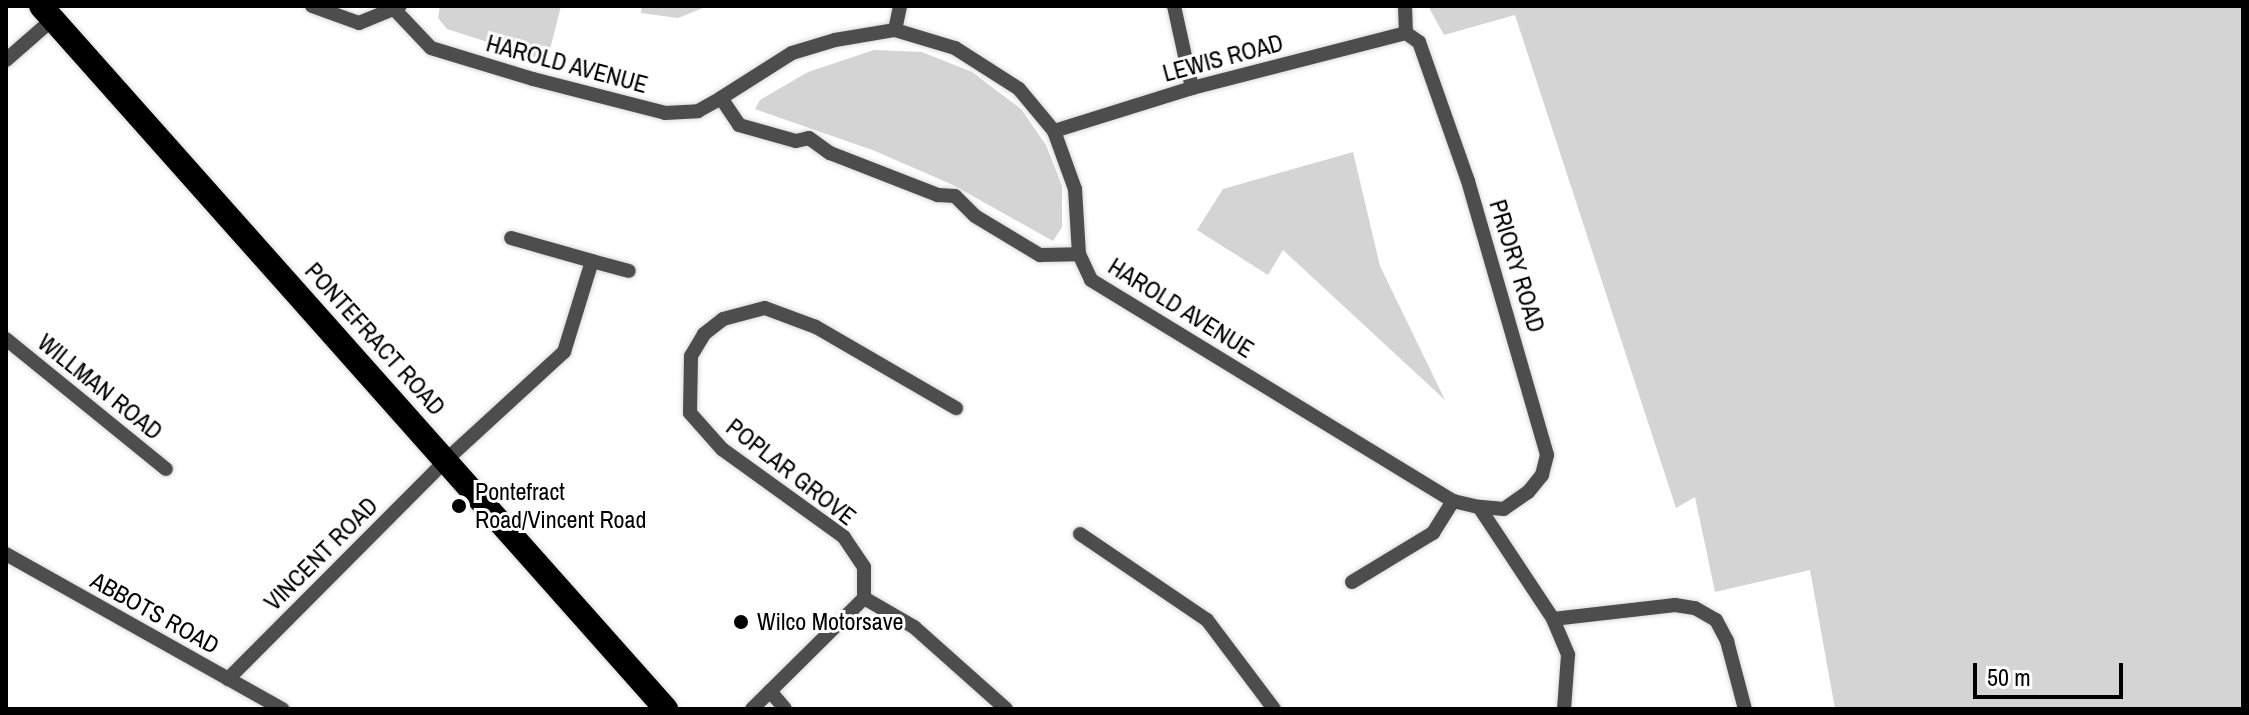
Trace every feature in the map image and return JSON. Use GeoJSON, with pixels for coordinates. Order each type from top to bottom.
{"type":"FeatureCollection","features":[{"type":"Feature","properties":{"kind":"highway","name":"PONTEFRACT ROAD"},"geometry":{"type":"LineString","coordinates":[[47,12],[666,709]]}},
{"type":"Feature","properties":{"kind":"street","name":"HAROLD AVENUE"},"geometry":{"type":"LineString","coordinates":[[312,6],[359,23],[398,8],[431,48],[533,79],[665,113],[698,111],[721,98],[739,125],[796,141],[809,138],[830,153],[938,195],[955,196],[975,216],[1040,255],[1079,254],[1091,280],[1453,501],[1479,507]]}},
{"type":"Feature","properties":{"kind":"street"},"geometry":{"type":"LineString","coordinates":[[895,30],[900,6]]}},
{"type":"Feature","properties":{"kind":"street"},"geometry":{"type":"LineString","coordinates":[[1174,6],[1192,88]]}},
{"type":"Feature","properties":{"kind":"street"},"geometry":{"type":"LineString","coordinates":[[1405,6],[1406,33]]}},
{"type":"Feature","properties":{"kind":"street"},"geometry":{"type":"LineString","coordinates":[[6,60],[47,12]]}},
{"type":"Feature","properties":{"kind":"street"},"geometry":{"type":"LineString","coordinates":[[721,98],[792,53],[895,30],[932,38],[990,66],[1019,89],[1054,131],[1075,189],[1079,254]]}},
{"type":"Feature","properties":{"kind":"street","name":"LEWIS ROAD"},"geometry":{"type":"LineString","coordinates":[[1054,131],[1192,88],[1406,33]]}},
{"type":"Feature","properties":{"kind":"street","name":"PRIORY ROAD"},"geometry":{"type":"LineString","coordinates":[[1406,33],[1419,42],[1468,181],[1547,455],[1542,475],[1528,492],[1504,509],[1479,507]]}},
{"type":"Feature","properties":{"kind":"street"},"geometry":{"type":"LineString","coordinates":[[511,238],[629,271]]}},
{"type":"Feature","properties":{"kind":"street","name":"VINCENT ROAD"},"geometry":{"type":"LineString","coordinates":[[228,679],[446,460],[564,352],[592,261]]}},
{"type":"Feature","properties":{"kind":"street","name":"POPLAR GROVE"},"geometry":{"type":"LineString","coordinates":[[864,598],[864,567],[844,537],[722,449],[690,413],[691,356],[704,334],[723,319],[765,308],[816,327],[956,408]]}},
{"type":"Feature","properties":{"kind":"street","name":"WILLMAN ROAD"},"geometry":{"type":"LineString","coordinates":[[6,339],[166,469]]}},
{"type":"Feature","properties":{"kind":"street"},"geometry":{"type":"LineString","coordinates":[[1352,582],[1433,533],[1453,501]]}},
{"type":"Feature","properties":{"kind":"street"},"geometry":{"type":"LineString","coordinates":[[1479,507],[1553,619],[1568,655],[1564,709]]}},
{"type":"Feature","properties":{"kind":"street"},"geometry":{"type":"LineString","coordinates":[[1080,534],[1207,620],[1274,709]]}},
{"type":"Feature","properties":{"kind":"street","name":"ABBOTS ROAD"},"geometry":{"type":"LineString","coordinates":[[6,554],[282,709]]}},
{"type":"Feature","properties":{"kind":"street"},"geometry":{"type":"LineString","coordinates":[[752,709],[864,598],[914,627],[1006,709]]}},
{"type":"Feature","properties":{"kind":"street"},"geometry":{"type":"LineString","coordinates":[[1553,619],[1675,605],[1695,608],[1716,620],[1727,641],[1745,709]]}},
{"type":"Feature","properties":{"kind":"street"},"geometry":{"type":"LineString","coordinates":[[770,691],[785,709]]}},
{"type":"Feature","properties":{"kind":"shaded area"},"geometry":{"type":"Polygon","coordinates":[[[440,6],[561,6],[547,61],[447,29],[438,18],[440,6]]]}},
{"type":"Feature","properties":{"kind":"shaded area"},"geometry":{"type":"Polygon","coordinates":[[[642,6],[708,6],[678,18],[641,13],[642,6]]]}},
{"type":"Feature","properties":{"kind":"shaded area"},"geometry":{"type":"Polygon","coordinates":[[[1428,6],[2243,6],[2243,709],[1835,709],[1810,570],[1715,592],[1695,497],[1676,508],[1515,15],[1444,35],[1428,6]]]}},
{"type":"Feature","properties":{"kind":"shaded area"},"geometry":{"type":"Polygon","coordinates":[[[874,50],[922,52],[972,72],[1021,109],[1046,145],[1062,186],[1062,227],[1053,241],[953,185],[875,151],[755,109],[760,100],[808,72],[874,50]]]}},
{"type":"Feature","properties":{"kind":"shaded area"},"geometry":{"type":"Polygon","coordinates":[[[1353,152],[1380,266],[1445,400],[1283,250],[1268,275],[1197,230],[1223,189],[1353,152]]]}},
{"type":"Feature","properties":{"kind":"place","name":"Pontefract Road/Vincent Road"},"geometry":{"type":"Point","coordinates":[459,506]}},
{"type":"Feature","properties":{"kind":"place","name":"Wilco Motorsave"},"geometry":{"type":"Point","coordinates":[741,622]}}]}
